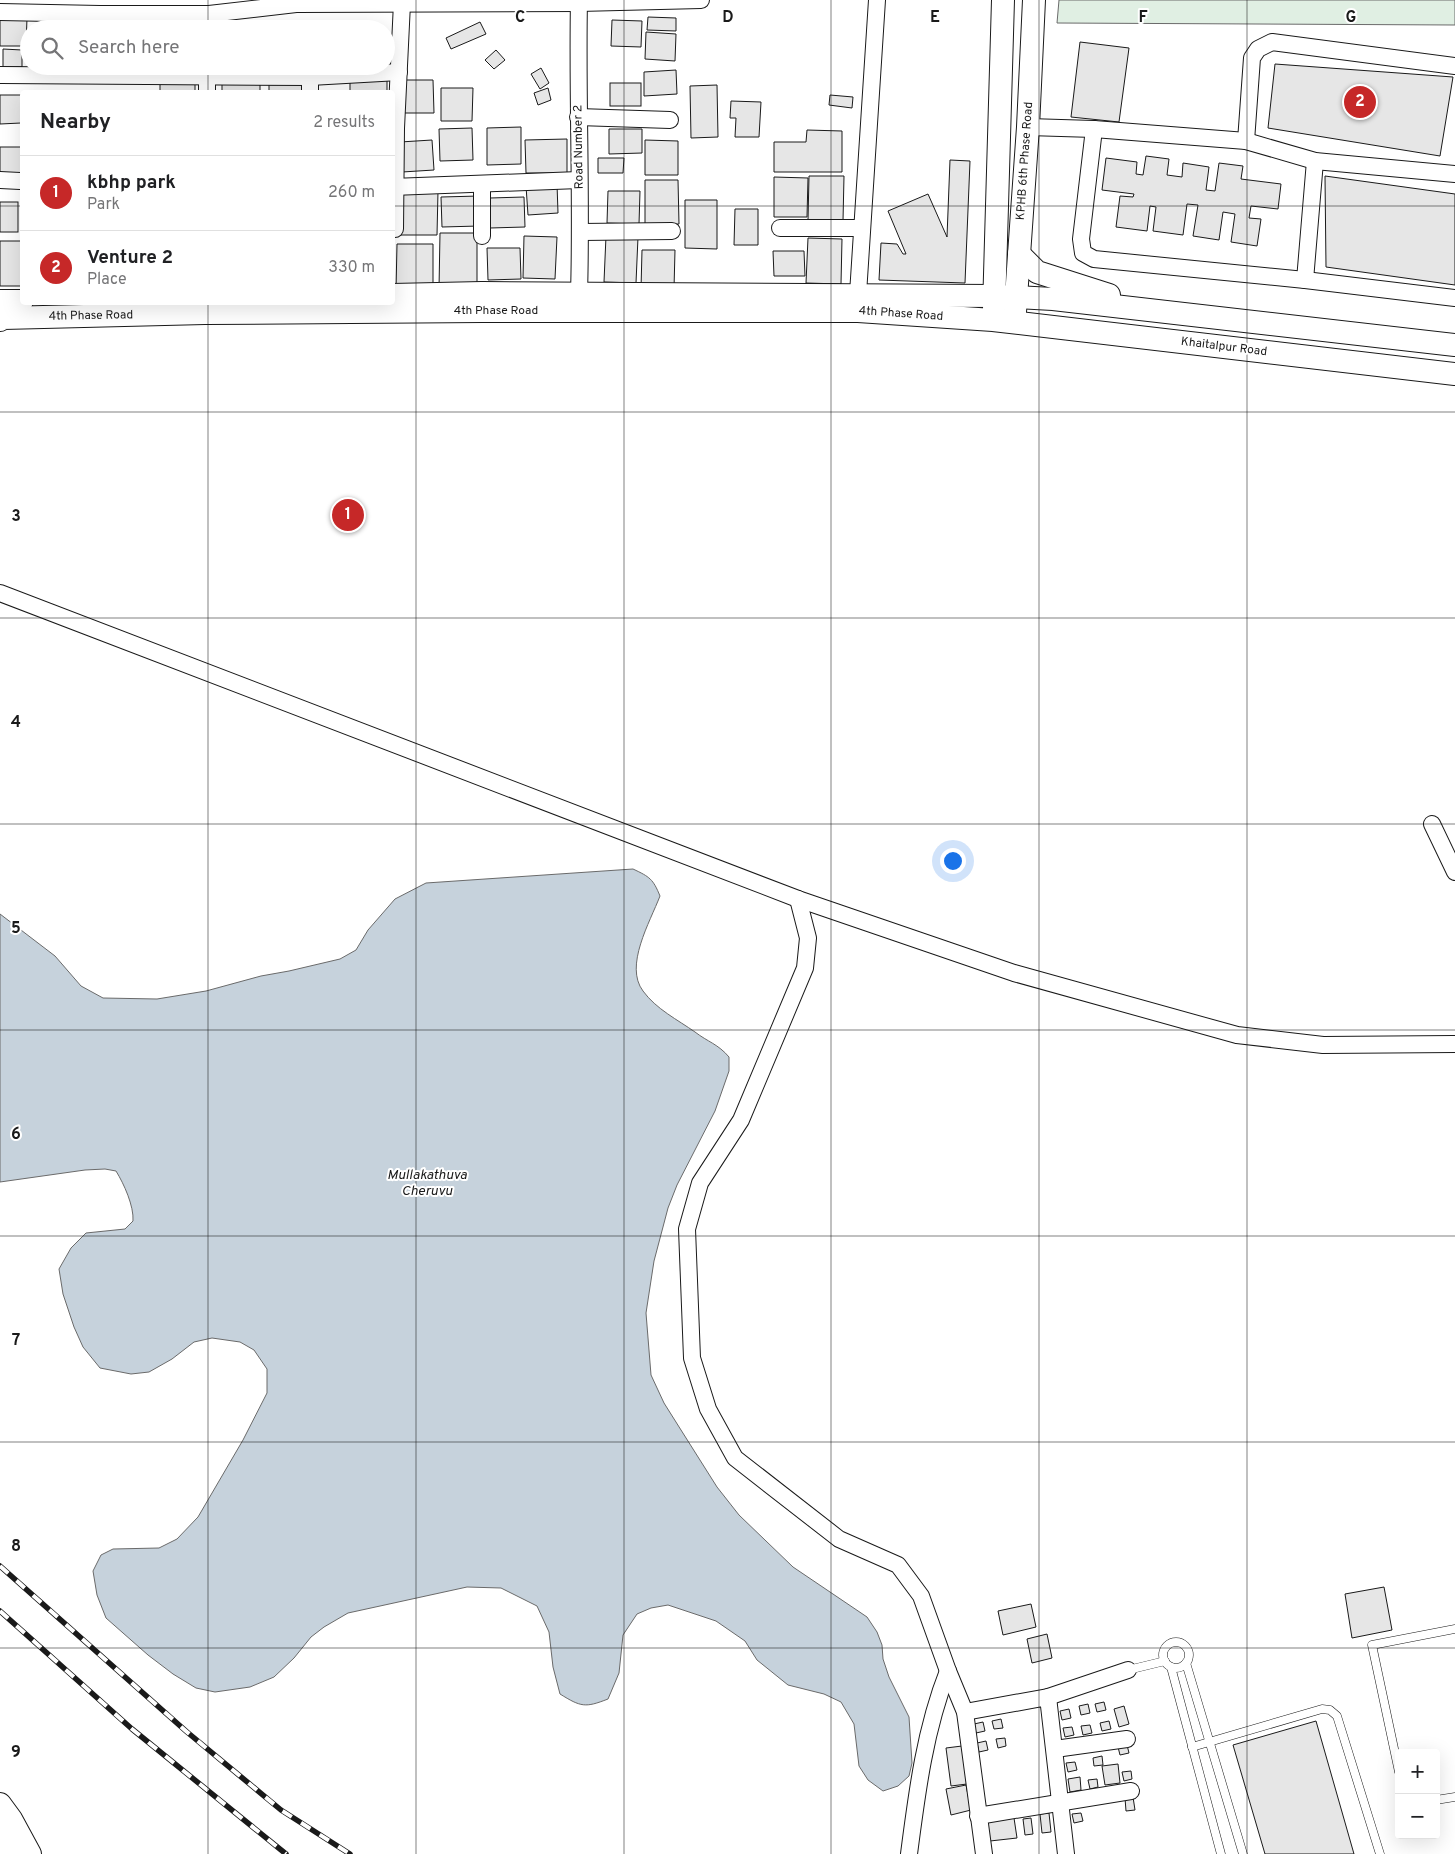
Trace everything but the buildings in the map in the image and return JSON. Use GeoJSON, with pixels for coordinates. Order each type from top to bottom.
{"type":"FeatureCollection","features":[{"type":"Feature","properties":{"kind":"main road"},"geometry":{"type":"LineString","coordinates":[[0,1816],[8,1854]]}},
{"type":"Feature","properties":{"kind":"street"},"geometry":{"type":"LineString","coordinates":[[214,20],[296,2],[701,0]]}},
{"type":"Feature","properties":{"kind":"street"},"geometry":{"type":"LineString","coordinates":[[858,294],[877,0]]}},
{"type":"Feature","properties":{"kind":"street","name":"KPHB 6th Phase Road"},"geometry":{"type":"LineString","coordinates":[[1003,0],[1006,297],[1004,321]]}},
{"type":"Feature","properties":{"kind":"street","name":"KPHB 6th Phase Road"},"geometry":{"type":"LineString","coordinates":[[1006,297],[1019,254],[1034,0]]}},
{"type":"Feature","properties":{"kind":"street","name":"Road Number 2"},"geometry":{"type":"LineString","coordinates":[[579,1],[578,117],[581,232],[579,294]]}},
{"type":"Feature","properties":{"kind":"street"},"geometry":{"type":"LineString","coordinates":[[395,119],[400,72],[402,2]]}},
{"type":"Feature","properties":{"kind":"street"},"geometry":{"type":"LineString","coordinates":[[0,12],[100,7],[201,20]]}},
{"type":"Feature","properties":{"kind":"street"},"geometry":{"type":"LineString","coordinates":[[1246,140],[1252,58],[1258,50],[1272,42],[1455,66]]}},
{"type":"Feature","properties":{"kind":"street"},"geometry":{"type":"LineString","coordinates":[[395,73],[400,72]]}},
{"type":"Feature","properties":{"kind":"street"},"geometry":{"type":"LineString","coordinates":[[0,74],[20,74]]}},
{"type":"Feature","properties":{"kind":"street"},"geometry":{"type":"LineString","coordinates":[[207,75],[207,90]]}},
{"type":"Feature","properties":{"kind":"street"},"geometry":{"type":"LineString","coordinates":[[236,75],[310,85],[379,75]]}},
{"type":"Feature","properties":{"kind":"street"},"geometry":{"type":"LineString","coordinates":[[578,117],[670,120]]}},
{"type":"Feature","properties":{"kind":"street"},"geometry":{"type":"LineString","coordinates":[[1028,127],[1094,129],[1246,140],[1315,161],[1455,174]]}},
{"type":"Feature","properties":{"kind":"street"},"geometry":{"type":"LineString","coordinates":[[1094,129],[1081,239],[1083,253],[1094,259],[1305,280],[1455,298]]}},
{"type":"Feature","properties":{"kind":"street"},"geometry":{"type":"LineString","coordinates":[[1305,280],[1315,161]]}},
{"type":"Feature","properties":{"kind":"street"},"geometry":{"type":"LineString","coordinates":[[0,180],[20,181]]}},
{"type":"Feature","properties":{"kind":"street"},"geometry":{"type":"LineString","coordinates":[[395,187],[579,180]]}},
{"type":"Feature","properties":{"kind":"street"},"geometry":{"type":"LineString","coordinates":[[482,184],[482,236]]}},
{"type":"Feature","properties":{"kind":"street"},"geometry":{"type":"LineString","coordinates":[[780,228],[862,228]]}},
{"type":"Feature","properties":{"kind":"street"},"geometry":{"type":"LineString","coordinates":[[581,232],[672,231]]}},
{"type":"Feature","properties":{"kind":"street"},"geometry":{"type":"LineString","coordinates":[[1019,254],[1037,272],[1066,283],[1108,294],[1134,309]]}},
{"type":"Feature","properties":{"kind":"street","name":"4th Phase Road"},"geometry":{"type":"LineString","coordinates":[[395,294],[858,294],[1006,297]]}},
{"type":"Feature","properties":{"kind":"street"},"geometry":{"type":"LineString","coordinates":[[1006,297],[1053,299],[1455,346]]}},
{"type":"Feature","properties":{"kind":"street"},"geometry":{"type":"LineString","coordinates":[[0,301],[20,300]]}},
{"type":"Feature","properties":{"kind":"street","name":"4th Phase Road"},"geometry":{"type":"LineString","coordinates":[[0,320],[3,318],[205,313],[590,310],[858,311],[1004,321]]}},
{"type":"Feature","properties":{"kind":"street","name":"Khaitalpur Road"},"geometry":{"type":"LineString","coordinates":[[1004,321],[1455,374]]}},
{"type":"Feature","properties":{"kind":"street"},"geometry":{"type":"LineString","coordinates":[[0,593],[798,899],[1014,974],[1237,1035],[1323,1045],[1455,1044]]}},
{"type":"Feature","properties":{"kind":"street"},"geometry":{"type":"LineString","coordinates":[[1432,824],[1455,872]]}},
{"type":"Feature","properties":{"kind":"street"},"geometry":{"type":"LineString","coordinates":[[798,899],[808,938],[805,968],[741,1120],[700,1183],[686,1229],[692,1358],[708,1409],[735,1458],[839,1539],[898,1565],[921,1596],[965,1712],[984,1854]]}},
{"type":"Feature","properties":{"kind":"street"},"geometry":{"type":"LineString","coordinates":[[965,1712],[1048,1697],[1128,1670]]}},
{"type":"Feature","properties":{"kind":"street"},"geometry":{"type":"LineString","coordinates":[[909,1854],[922,1766],[936,1700],[948,1671]]}},
{"type":"Feature","properties":{"kind":"street"},"geometry":{"type":"LineString","coordinates":[[1048,1697],[1066,1854]]}},
{"type":"Feature","properties":{"kind":"street"},"geometry":{"type":"LineString","coordinates":[[1055,1749],[1127,1739]]}},
{"type":"Feature","properties":{"kind":"street"},"geometry":{"type":"LineString","coordinates":[[978,1816],[1131,1791]]}},
{"type":"Feature","properties":{"kind":"street"},"geometry":{"type":"LineString","coordinates":[[0,1804],[11,1819],[30,1854]]}},
{"type":"Feature","properties":{"kind":"lane"},"geometry":{"type":"LineString","coordinates":[[1395,1753],[1372,1645],[1455,1629]]}},
{"type":"Feature","properties":{"kind":"lane"},"geometry":{"type":"LineString","coordinates":[[1128,1670],[1168,1664],[1179,1668],[1186,1663],[1189,1656],[1187,1648],[1176,1642],[1172,1643],[1165,1649],[1164,1657],[1168,1664],[1221,1854]]}},
{"type":"Feature","properties":{"kind":"lane"},"geometry":{"type":"LineString","coordinates":[[1186,1663],[1243,1854]]}},
{"type":"Feature","properties":{"kind":"lane"},"geometry":{"type":"LineString","coordinates":[[1192,1747],[1322,1709],[1330,1710],[1337,1716],[1380,1854]]}},
{"type":"Feature","properties":{"kind":"lane"},"geometry":{"type":"LineString","coordinates":[[1440,1800],[1455,1798]]}},
{"type":"Feature","properties":{"kind":"green space"},"geometry":{"type":"Polygon","coordinates":[[[1059,0],[1455,0],[1455,25],[1057,23],[1059,0]]]}},
{"type":"Feature","properties":{"kind":"water","name":"Mullakathuva Cheruvu"},"geometry":{"type":"Polygon","coordinates":[[[633,869],[650,879],[660,896],[645,931],[637,957],[638,981],[643,991],[661,1009],[717,1046],[729,1057],[729,1071],[715,1111],[677,1185],[668,1208],[654,1261],[646,1313],[651,1375],[664,1403],[717,1487],[739,1515],[793,1567],[867,1617],[877,1632],[889,1677],[909,1717],[912,1763],[909,1776],[898,1786],[883,1791],[868,1780],[859,1766],[854,1724],[841,1702],[824,1694],[788,1685],[757,1660],[745,1641],[716,1621],[668,1605],[651,1608],[637,1614],[623,1635],[619,1673],[608,1699],[594,1704],[583,1705],[573,1702],[560,1694],[553,1667],[549,1632],[537,1606],[501,1588],[467,1587],[348,1613],[311,1637],[294,1658],[274,1677],[250,1687],[215,1692],[196,1688],[148,1655],[106,1618],[97,1595],[93,1571],[101,1555],[113,1549],[159,1548],[177,1539],[198,1517],[243,1440],[267,1393],[267,1369],[254,1350],[240,1342],[212,1338],[194,1342],[172,1359],[149,1372],[131,1374],[100,1368],[83,1347],[63,1294],[59,1269],[71,1248],[86,1233],[125,1229],[133,1221],[132,1209],[116,1171],[105,1169],[85,1170],[0,1182],[0,914],[55,956],[81,986],[103,998],[157,999],[206,991],[261,976],[340,959],[356,950],[368,930],[395,899],[426,883],[633,869]]]}},
{"type":"Feature","properties":{"kind":"railway"},"geometry":{"type":"LineString","coordinates":[[0,1566],[187,1732],[281,1810],[350,1854]]}},
{"type":"Feature","properties":{"kind":"railway"},"geometry":{"type":"LineString","coordinates":[[0,1611],[132,1729],[286,1854]]}},
{"type":"Feature","properties":{"kind":"place","name":"Venture 2"},"geometry":{"type":"Point","coordinates":[1360,102]}},
{"type":"Feature","properties":{"kind":"place","name":"kbhp park"},"geometry":{"type":"Point","coordinates":[348,515]}}]}
